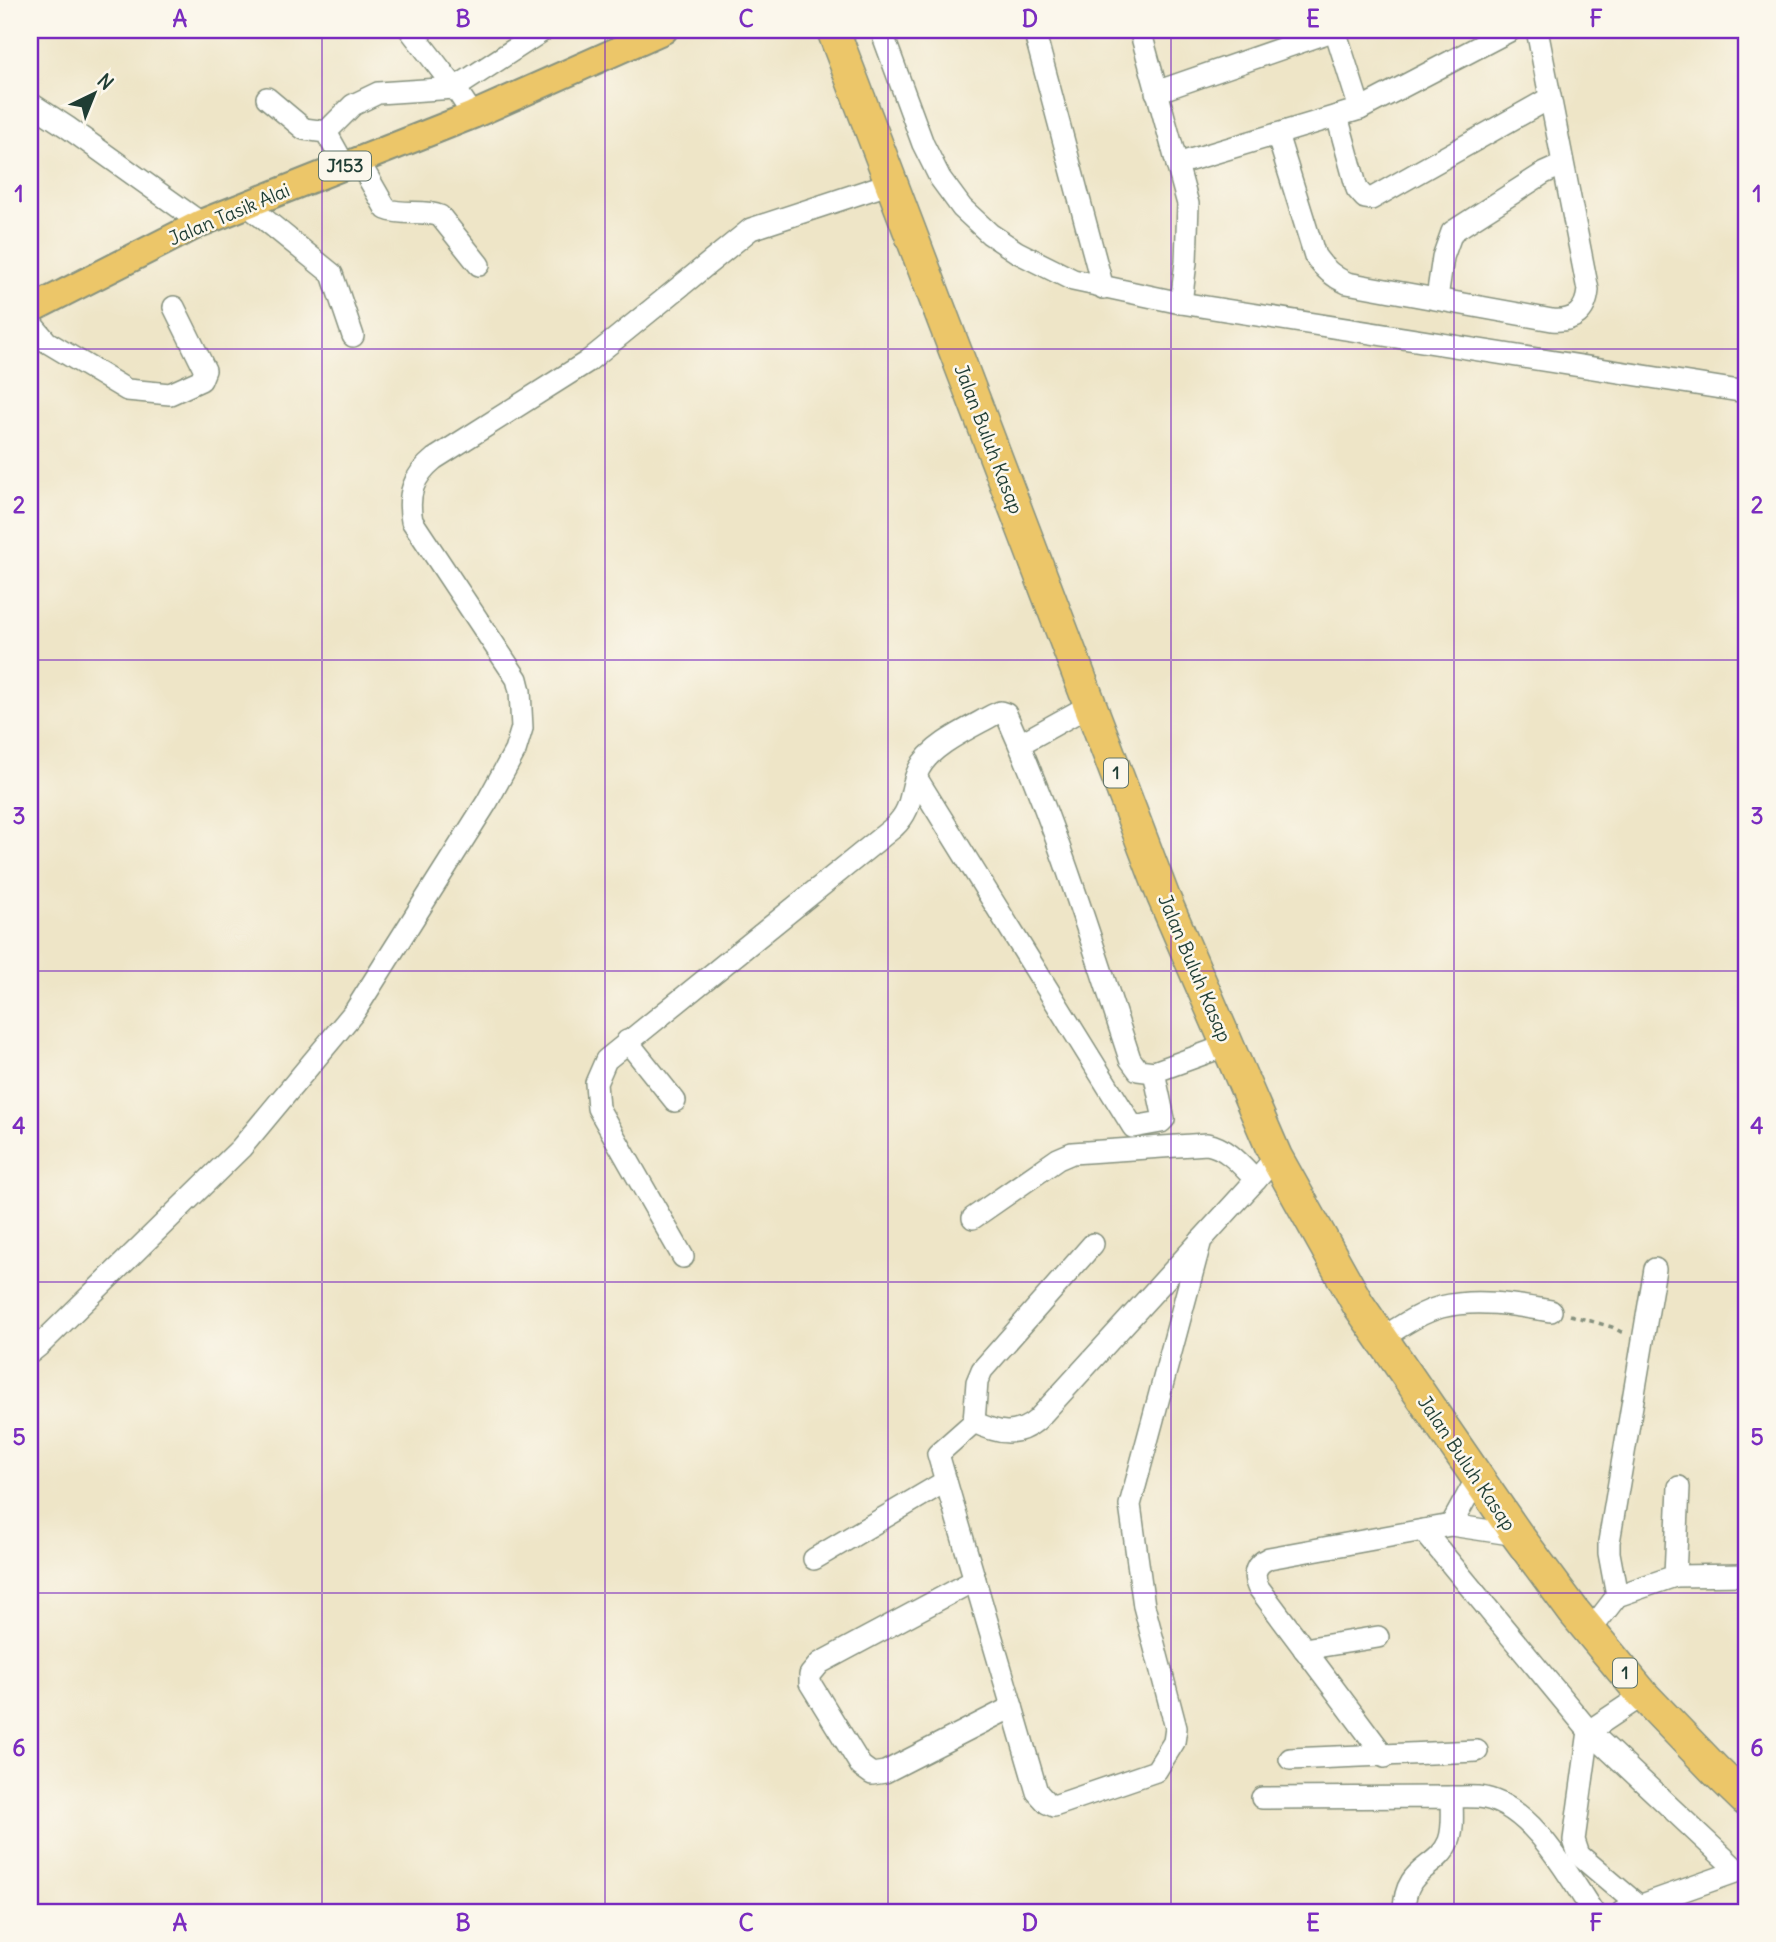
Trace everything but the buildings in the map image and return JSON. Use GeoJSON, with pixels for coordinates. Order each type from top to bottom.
{"type":"FeatureCollection","features":[{"type":"Feature","properties":{"kind":"highway","name":"Jalan Buluh Kasap"},"geometry":{"type":"LineString","coordinates":[[833,30],[1163,896],[1228,1045],[1266,1168],[1477,1478],[1590,1632],[1643,1695],[1746,1800]]}},
{"type":"Feature","properties":{"kind":"main road","name":"Jalan Tasik Alai"},"geometry":{"type":"LineString","coordinates":[[30,310],[201,223],[473,115],[664,30]]}},
{"type":"Feature","properties":{"kind":"street"},"geometry":{"type":"LineString","coordinates":[[410,30],[473,115]]}},
{"type":"Feature","properties":{"kind":"street"},"geometry":{"type":"LineString","coordinates":[[886,30],[923,144],[940,178],[962,208],[990,234],[1017,252],[1073,280],[1181,303],[1746,392]]}},
{"type":"Feature","properties":{"kind":"street"},"geometry":{"type":"LineString","coordinates":[[1034,30],[1103,288]]}},
{"type":"Feature","properties":{"kind":"street"},"geometry":{"type":"LineString","coordinates":[[1140,30],[1189,209],[1181,303]]}},
{"type":"Feature","properties":{"kind":"street"},"geometry":{"type":"LineString","coordinates":[[1156,92],[1335,30],[1360,109]]}},
{"type":"Feature","properties":{"kind":"street"},"geometry":{"type":"LineString","coordinates":[[1177,164],[1360,109],[1511,30]]}},
{"type":"Feature","properties":{"kind":"street"},"geometry":{"type":"LineString","coordinates":[[1277,134],[1315,256],[1322,266],[1347,283],[1564,321],[1574,317],[1584,309],[1588,290],[1536,30]]}},
{"type":"Feature","properties":{"kind":"street"},"geometry":{"type":"LineString","coordinates":[[326,132],[353,105],[378,93],[454,88],[536,33]]}},
{"type":"Feature","properties":{"kind":"street"},"geometry":{"type":"LineString","coordinates":[[1338,116],[1357,190],[1365,198],[1371,198],[1550,97]]}},
{"type":"Feature","properties":{"kind":"street"},"geometry":{"type":"LineString","coordinates":[[267,98],[304,130],[326,132],[386,209],[440,216],[479,265]]}},
{"type":"Feature","properties":{"kind":"street"},"geometry":{"type":"LineString","coordinates":[[30,103],[201,223]]}},
{"type":"Feature","properties":{"kind":"street"},"geometry":{"type":"LineString","coordinates":[[1437,298],[1443,257],[1452,232],[1544,173],[1562,165]]}},
{"type":"Feature","properties":{"kind":"street"},"geometry":{"type":"LineString","coordinates":[[30,1353],[241,1148],[355,1011],[487,802],[518,746],[522,728],[517,680],[412,521],[410,493],[423,468],[587,362],[751,229],[891,183]]}},
{"type":"Feature","properties":{"kind":"street"},"geometry":{"type":"LineString","coordinates":[[247,205],[332,274],[353,336]]}},
{"type":"Feature","properties":{"kind":"street"},"geometry":{"type":"LineString","coordinates":[[30,323],[47,342],[127,390],[170,394],[201,380],[205,370],[174,307]]}},
{"type":"Feature","properties":{"kind":"street"},"geometry":{"type":"LineString","coordinates":[[1020,744],[1090,705]]}},
{"type":"Feature","properties":{"kind":"street"},"geometry":{"type":"LineString","coordinates":[[683,1257],[598,1108],[596,1083],[606,1060],[900,821],[912,800],[916,777],[932,752],[1000,712],[1006,714],[1020,744],[1079,903],[1130,1059],[1138,1070],[1154,1072],[1228,1045]]}},
{"type":"Feature","properties":{"kind":"street"},"geometry":{"type":"LineString","coordinates":[[916,777],[1132,1127],[1161,1122],[1164,1119],[1154,1072]]}},
{"type":"Feature","properties":{"kind":"street"},"geometry":{"type":"LineString","coordinates":[[627,1041],[675,1101]]}},
{"type":"Feature","properties":{"kind":"street"},"geometry":{"type":"LineString","coordinates":[[973,1218],[1058,1159],[1072,1153],[1207,1144],[1266,1168],[1030,1427],[1001,1433],[974,1422]]}},
{"type":"Feature","properties":{"kind":"street"},"geometry":{"type":"LineString","coordinates":[[1093,1244],[982,1370],[976,1389],[974,1422],[938,1454],[1037,1792],[1047,1804],[1054,1806],[1152,1773],[1159,1768],[1174,1742],[1176,1728],[1144,1606],[1129,1505],[1201,1240]]}},
{"type":"Feature","properties":{"kind":"street"},"geometry":{"type":"LineString","coordinates":[[1617,1596],[1609,1542],[1655,1269]]}},
{"type":"Feature","properties":{"kind":"street"},"geometry":{"type":"LineString","coordinates":[[1381,1338],[1413,1319],[1441,1307],[1480,1303],[1551,1311]]}},
{"type":"Feature","properties":{"kind":"street"},"geometry":{"type":"LineString","coordinates":[[1451,1525],[1477,1478]]}},
{"type":"Feature","properties":{"kind":"street"},"geometry":{"type":"LineString","coordinates":[[814,1559],[946,1481]]}},
{"type":"Feature","properties":{"kind":"street"},"geometry":{"type":"LineString","coordinates":[[1675,1576],[1679,1487]]}},
{"type":"Feature","properties":{"kind":"street"},"geometry":{"type":"LineString","coordinates":[[1384,1757],[1258,1587],[1254,1578],[1255,1569],[1269,1558],[1451,1525],[1517,1535]]}},
{"type":"Feature","properties":{"kind":"street"},"geometry":{"type":"LineString","coordinates":[[1423,1530],[1589,1731],[1738,1871],[1629,1910],[1579,1855],[1574,1844],[1589,1731],[1643,1695]]}},
{"type":"Feature","properties":{"kind":"street"},"geometry":{"type":"LineString","coordinates":[[1590,1632],[1617,1596],[1675,1576],[1746,1575]]}},
{"type":"Feature","properties":{"kind":"street"},"geometry":{"type":"LineString","coordinates":[[975,1580],[820,1663],[810,1675],[810,1683],[861,1766],[866,1771],[879,1774],[1012,1707]]}},
{"type":"Feature","properties":{"kind":"street"},"geometry":{"type":"LineString","coordinates":[[1304,1649],[1378,1637]]}},
{"type":"Feature","properties":{"kind":"street"},"geometry":{"type":"LineString","coordinates":[[1290,1759],[1477,1751]]}},
{"type":"Feature","properties":{"kind":"street"},"geometry":{"type":"LineString","coordinates":[[1404,1912],[1406,1895],[1413,1880],[1419,1871],[1443,1851],[1449,1841],[1452,1797]]}},
{"type":"Feature","properties":{"kind":"street"},"geometry":{"type":"LineString","coordinates":[[1262,1798],[1483,1797],[1499,1802],[1515,1812],[1555,1855],[1593,1912]]}},
{"type":"Feature","properties":{"kind":"path"},"geometry":{"type":"LineString","coordinates":[[1551,1311],[1612,1327],[1643,1343]]}}]}
